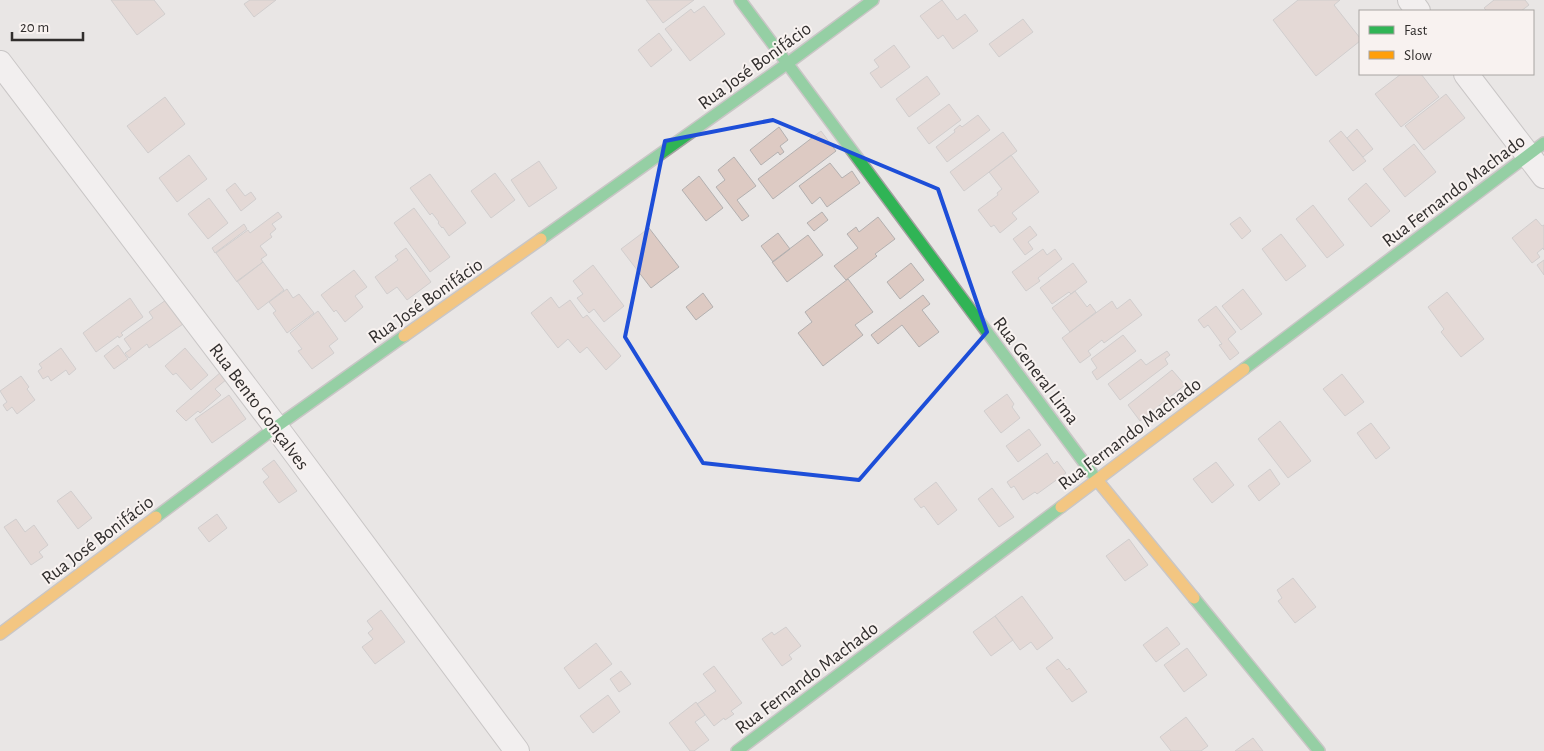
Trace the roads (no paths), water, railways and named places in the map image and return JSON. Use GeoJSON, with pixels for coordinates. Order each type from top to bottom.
{"type":"FeatureCollection","features":[{"type":"Feature","properties":{"kind":"street","name":"Rua General Lima"},"geometry":{"type":"LineString","coordinates":[[740,0],[1096,479],[1319,751]]}},
{"type":"Feature","properties":{"kind":"street","name":"Rua José Bonifácio"},"geometry":{"type":"LineString","coordinates":[[0,634],[276,427],[788,63],[873,0]]}},
{"type":"Feature","properties":{"kind":"street","name":"Rua Bento Gonçalves"},"geometry":{"type":"LineString","coordinates":[[0,63],[276,427],[517,751]]}},
{"type":"Feature","properties":{"kind":"street"},"geometry":{"type":"LineString","coordinates":[[1467,75],[1536,150],[1544,176]]}},
{"type":"Feature","properties":{"kind":"street","name":"Rua Fernando Machado"},"geometry":{"type":"LineString","coordinates":[[737,751],[1096,479],[1536,150]]}}]}
